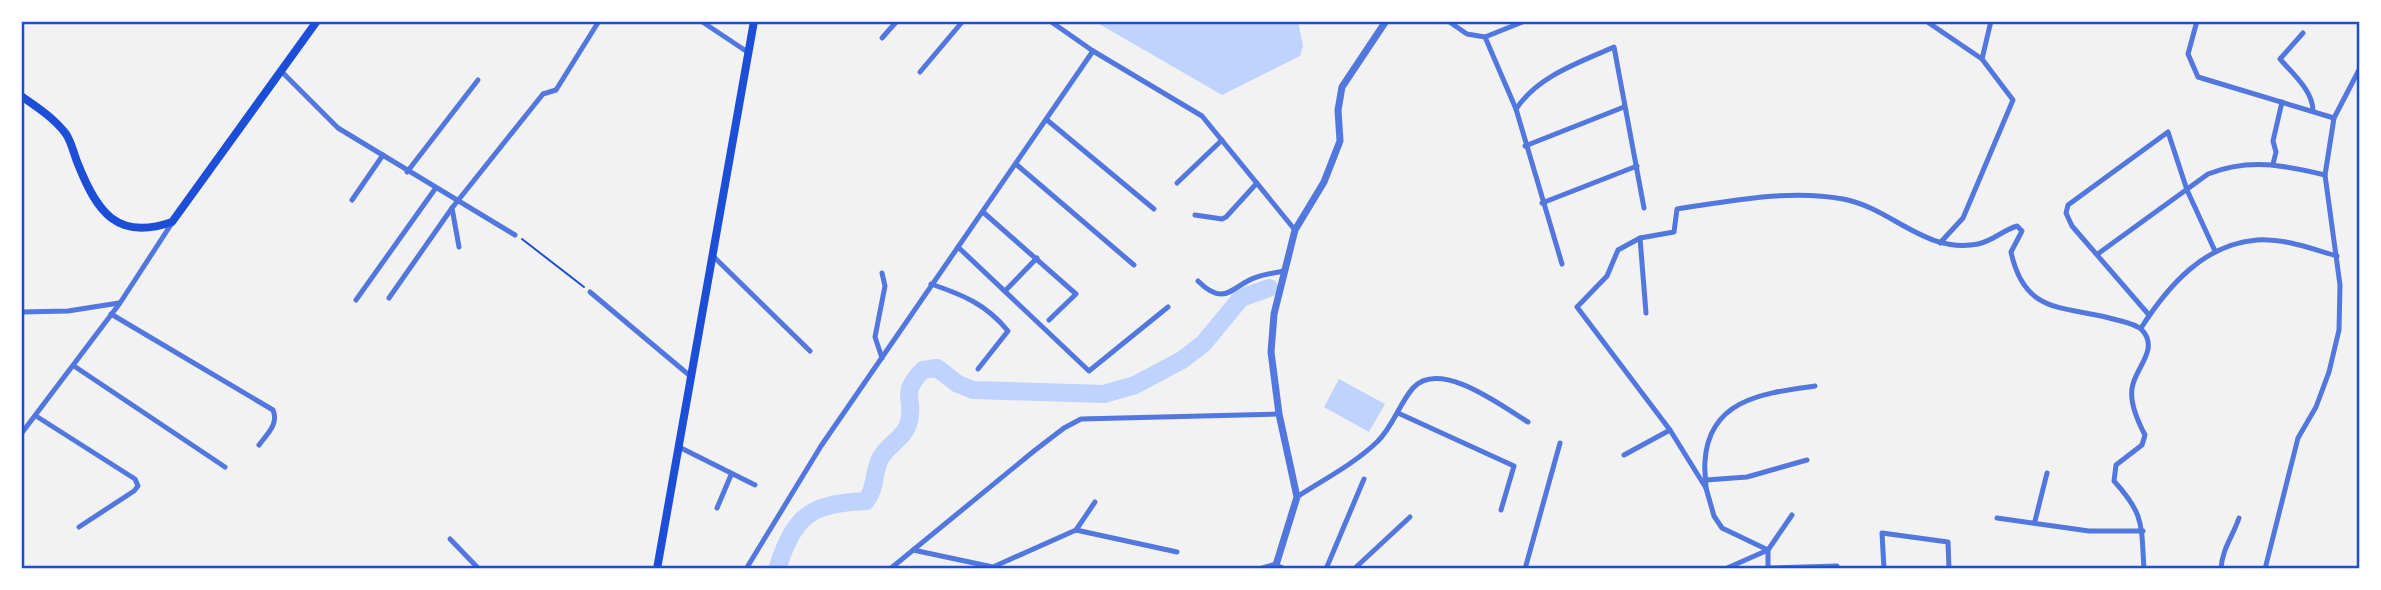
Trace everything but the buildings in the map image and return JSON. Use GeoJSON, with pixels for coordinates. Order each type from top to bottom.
{"type":"FeatureCollection","features":[{"type":"Feature","properties":{"kind":"main road"},"geometry":{"type":"LineString","coordinates":[[21,96],[49,116],[67,135],[89,192],[105,215],[132,229],[153,229],[172,222],[317,21]]}},
{"type":"Feature","properties":{"kind":"main road"},"geometry":{"type":"LineString","coordinates":[[657,569],[681,448],[689,375],[714,257],[754,21]]}},
{"type":"Feature","properties":{"kind":"street"},"geometry":{"type":"LineString","coordinates":[[389,298],[452,208],[543,94],[556,90],[599,21]]}},
{"type":"Feature","properties":{"kind":"street"},"geometry":{"type":"LineString","coordinates":[[701,21],[748,53]]}},
{"type":"Feature","properties":{"kind":"street"},"geometry":{"type":"LineString","coordinates":[[882,38],[897,21]]}},
{"type":"Feature","properties":{"kind":"street"},"geometry":{"type":"LineString","coordinates":[[920,72],[963,21]]}},
{"type":"Feature","properties":{"kind":"street"},"geometry":{"type":"LineString","coordinates":[[1051,21],[1093,51],[1202,116],[1295,230]]}},
{"type":"Feature","properties":{"kind":"street"},"geometry":{"type":"LineString","coordinates":[[1276,565],[1297,497],[1279,414],[1271,352],[1274,314],[1295,230],[1324,183],[1337,151],[1342,87],[1386,21]]}},
{"type":"Feature","properties":{"kind":"street"},"geometry":{"type":"LineString","coordinates":[[1452,22],[1467,34],[1485,37],[1525,21]]}},
{"type":"Feature","properties":{"kind":"street"},"geometry":{"type":"LineString","coordinates":[[1926,21],[1982,59],[2011,95],[2012,105],[1963,218],[1940,243]]}},
{"type":"Feature","properties":{"kind":"street"},"geometry":{"type":"LineString","coordinates":[[1982,59],[1990,21]]}},
{"type":"Feature","properties":{"kind":"street"},"geometry":{"type":"LineString","coordinates":[[2197,21],[2188,54],[2198,77],[2334,118]]}},
{"type":"Feature","properties":{"kind":"street"},"geometry":{"type":"LineString","coordinates":[[2303,33],[2280,59],[2308,92],[2313,100],[2313,111]]}},
{"type":"Feature","properties":{"kind":"street"},"geometry":{"type":"LineString","coordinates":[[1485,37],[1516,109],[1562,264]]}},
{"type":"Feature","properties":{"kind":"street"},"geometry":{"type":"LineString","coordinates":[[1516,109],[1525,95],[1556,73],[1614,47],[1644,208]]}},
{"type":"Feature","properties":{"kind":"street"},"geometry":{"type":"LineString","coordinates":[[746,569],[821,446],[1093,51]]}},
{"type":"Feature","properties":{"kind":"street"},"geometry":{"type":"LineString","coordinates":[[2264,569],[2298,438],[2316,407],[2329,372],[2339,330],[2337,256],[2325,175],[2334,118],[2360,68]]}},
{"type":"Feature","properties":{"kind":"street"},"geometry":{"type":"LineString","coordinates":[[282,72],[338,128],[515,235]]}},
{"type":"Feature","properties":{"kind":"street"},"geometry":{"type":"LineString","coordinates":[[407,172],[478,80]]}},
{"type":"Feature","properties":{"kind":"street"},"geometry":{"type":"LineString","coordinates":[[2273,164],[2277,152],[2273,141],[2282,102]]}},
{"type":"Feature","properties":{"kind":"street"},"geometry":{"type":"LineString","coordinates":[[1525,146],[1624,107]]}},
{"type":"Feature","properties":{"kind":"street"},"geometry":{"type":"LineString","coordinates":[[1047,120],[1154,209]]}},
{"type":"Feature","properties":{"kind":"street"},"geometry":{"type":"LineString","coordinates":[[2149,315],[2099,253],[2072,226],[2066,213],[2068,205],[2168,132],[2187,190],[2215,251]]}},
{"type":"Feature","properties":{"kind":"street"},"geometry":{"type":"LineString","coordinates":[[1177,183],[1222,140]]}},
{"type":"Feature","properties":{"kind":"street"},"geometry":{"type":"LineString","coordinates":[[352,200],[383,155]]}},
{"type":"Feature","properties":{"kind":"street"},"geometry":{"type":"LineString","coordinates":[[2099,253],[2208,174],[2229,166],[2273,164],[2325,175]]}},
{"type":"Feature","properties":{"kind":"street"},"geometry":{"type":"LineString","coordinates":[[1017,165],[1134,265]]}},
{"type":"Feature","properties":{"kind":"street"},"geometry":{"type":"LineString","coordinates":[[1542,203],[1637,166]]}},
{"type":"Feature","properties":{"kind":"street"},"geometry":{"type":"LineString","coordinates":[[1195,215],[1222,219],[1226,217],[1257,183]]}},
{"type":"Feature","properties":{"kind":"street"},"geometry":{"type":"LineString","coordinates":[[356,300],[435,189]]}},
{"type":"Feature","properties":{"kind":"street"},"geometry":{"type":"LineString","coordinates":[[1706,488],[1670,430],[1577,307],[1607,276],[1618,250],[1640,238],[1674,232],[1677,209],[1747,198],[1819,195],[1847,200],[1940,243],[1976,245],[1990,241],[2017,226],[2022,231],[2011,252],[2014,269],[2030,295],[2051,305],[2141,328],[2147,337],[2148,351],[2132,384],[2134,413],[2144,435],[2142,445],[2116,466],[2114,481],[2135,504],[2143,531],[2144,569]]}},
{"type":"Feature","properties":{"kind":"street"},"geometry":{"type":"LineString","coordinates":[[452,208],[459,247]]}},
{"type":"Feature","properties":{"kind":"street"},"geometry":{"type":"LineString","coordinates":[[983,212],[1076,294],[1049,320]]}},
{"type":"Feature","properties":{"kind":"street"},"geometry":{"type":"LineString","coordinates":[[21,434],[120,303],[172,222]]}},
{"type":"Feature","properties":{"kind":"street"},"geometry":{"type":"LineString","coordinates":[[1640,238],[1646,313]]}},
{"type":"Feature","properties":{"kind":"street"},"geometry":{"type":"LineString","coordinates":[[2141,328],[2169,287],[2215,251],[2257,240],[2288,243],[2337,256]]}},
{"type":"Feature","properties":{"kind":"street"},"geometry":{"type":"LineString","coordinates":[[958,247],[1089,371],[1168,307]]}},
{"type":"Feature","properties":{"kind":"street"},"geometry":{"type":"LineString","coordinates":[[714,257],[810,351]]}},
{"type":"Feature","properties":{"kind":"street"},"geometry":{"type":"LineString","coordinates":[[1005,291],[1037,258]]}},
{"type":"Feature","properties":{"kind":"street"},"geometry":{"type":"LineString","coordinates":[[1198,281],[1212,291],[1223,293],[1236,291],[1254,277],[1284,271]]}},
{"type":"Feature","properties":{"kind":"street"},"geometry":{"type":"LineString","coordinates":[[882,273],[885,286],[875,337],[882,358]]}},
{"type":"Feature","properties":{"kind":"street"},"geometry":{"type":"LineString","coordinates":[[931,284],[967,296],[992,311],[1008,331],[978,369]]}},
{"type":"Feature","properties":{"kind":"street"},"geometry":{"type":"LineString","coordinates":[[590,292],[689,375]]}},
{"type":"Feature","properties":{"kind":"street"},"geometry":{"type":"LineString","coordinates":[[21,312],[68,311],[120,303]]}},
{"type":"Feature","properties":{"kind":"street"},"geometry":{"type":"LineString","coordinates":[[111,314],[273,410],[275,424],[259,445]]}},
{"type":"Feature","properties":{"kind":"street"},"geometry":{"type":"LineString","coordinates":[[74,366],[225,467]]}},
{"type":"Feature","properties":{"kind":"street"},"geometry":{"type":"LineString","coordinates":[[1297,497],[1377,441],[1413,388],[1423,380],[1443,379],[1462,383],[1528,422]]}},
{"type":"Feature","properties":{"kind":"street"},"geometry":{"type":"LineString","coordinates":[[1768,550],[1723,528],[1709,503],[1706,488],[1705,461],[1708,443],[1734,406],[1762,393],[1815,386]]}},
{"type":"Feature","properties":{"kind":"street"},"geometry":{"type":"LineString","coordinates":[[1398,413],[1514,466],[1501,510]]}},
{"type":"Feature","properties":{"kind":"street"},"geometry":{"type":"LineString","coordinates":[[890,569],[1044,443],[1081,419],[1279,414]]}},
{"type":"Feature","properties":{"kind":"street"},"geometry":{"type":"LineString","coordinates":[[36,416],[135,478],[138,486],[134,491],[79,527]]}},
{"type":"Feature","properties":{"kind":"street"},"geometry":{"type":"LineString","coordinates":[[1624,455],[1670,430]]}},
{"type":"Feature","properties":{"kind":"street"},"geometry":{"type":"LineString","coordinates":[[1525,569],[1560,443]]}},
{"type":"Feature","properties":{"kind":"street"},"geometry":{"type":"LineString","coordinates":[[681,448],[755,485]]}},
{"type":"Feature","properties":{"kind":"street"},"geometry":{"type":"LineString","coordinates":[[1706,480],[1747,477],[1807,460]]}},
{"type":"Feature","properties":{"kind":"street"},"geometry":{"type":"LineString","coordinates":[[2035,521],[2047,473]]}},
{"type":"Feature","properties":{"kind":"street"},"geometry":{"type":"LineString","coordinates":[[718,508],[731,475]]}},
{"type":"Feature","properties":{"kind":"street"},"geometry":{"type":"LineString","coordinates":[[1326,569],[1364,479]]}},
{"type":"Feature","properties":{"kind":"street"},"geometry":{"type":"LineString","coordinates":[[914,551],[993,567],[1076,530],[1095,502]]}},
{"type":"Feature","properties":{"kind":"street"},"geometry":{"type":"LineString","coordinates":[[1725,569],[1768,550],[1792,515]]}},
{"type":"Feature","properties":{"kind":"street"},"geometry":{"type":"LineString","coordinates":[[1354,569],[1410,517]]}},
{"type":"Feature","properties":{"kind":"street"},"geometry":{"type":"LineString","coordinates":[[1997,518],[2035,521],[2089,531],[2143,531]]}},
{"type":"Feature","properties":{"kind":"street"},"geometry":{"type":"LineString","coordinates":[[2221,569],[2225,544],[2234,534],[2239,518]]}},
{"type":"Feature","properties":{"kind":"street"},"geometry":{"type":"LineString","coordinates":[[1076,530],[1177,552]]}},
{"type":"Feature","properties":{"kind":"street"},"geometry":{"type":"LineString","coordinates":[[1884,569],[1882,533],[1948,542],[1949,569]]}},
{"type":"Feature","properties":{"kind":"street"},"geometry":{"type":"LineString","coordinates":[[450,539],[479,569]]}},
{"type":"Feature","properties":{"kind":"street"},"geometry":{"type":"LineString","coordinates":[[1768,550],[1768,568],[1837,566]]}},
{"type":"Feature","properties":{"kind":"street"},"geometry":{"type":"LineString","coordinates":[[1262,569],[1276,565],[1285,569]]}},
{"type":"Feature","properties":{"kind":"path"},"geometry":{"type":"LineString","coordinates":[[515,235],[590,292]]}},
{"type":"Feature","properties":{"kind":"water"},"geometry":{"type":"Polygon","coordinates":[[[1094,21],[1298,21],[1303,46],[1300,56],[1222,95],[1094,21]]]}},
{"type":"Feature","properties":{"kind":"water"},"geometry":{"type":"Polygon","coordinates":[[[1339,379],[1385,404],[1369,432],[1324,407],[1339,379]]]}},
{"type":"Feature","properties":{"kind":"waterway"},"geometry":{"type":"LineString","coordinates":[[777,569],[790,536],[807,516],[831,505],[866,501],[880,459],[908,425],[909,392],[923,370],[937,368],[958,384],[973,390],[1104,394],[1135,385],[1182,360],[1203,344],[1241,298],[1269,288]]}}]}
